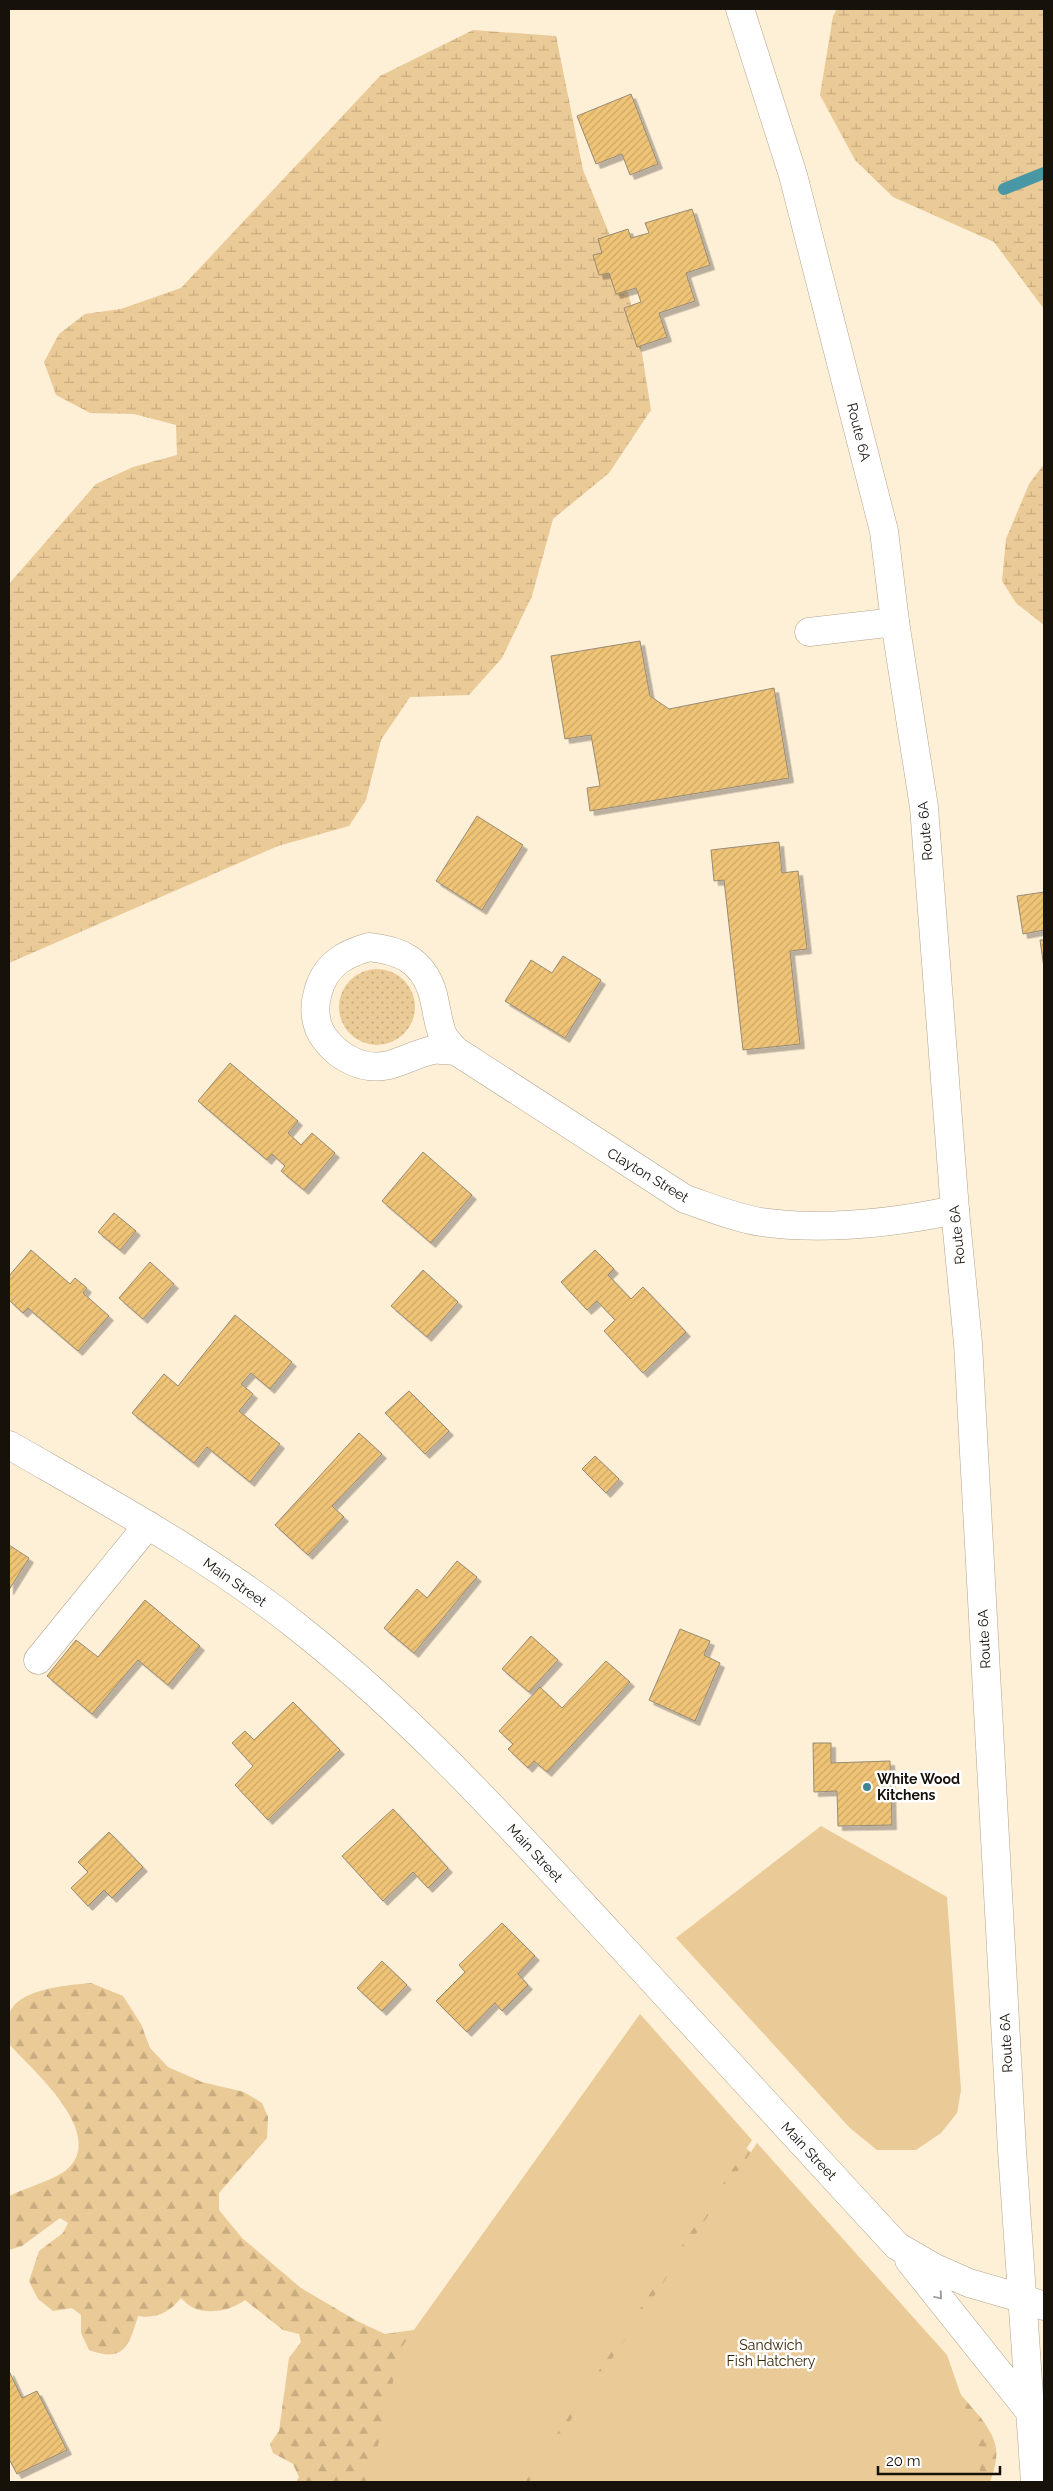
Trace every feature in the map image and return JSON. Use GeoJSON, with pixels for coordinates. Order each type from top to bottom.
{"type":"FeatureCollection","features":[{"type":"Feature","properties":{"kind":"main road","name":"Route 6A"},"geometry":{"type":"LineString","coordinates":[[740,9],[793,175],[884,531],[895,622],[924,807],[955,1210],[968,1342],[1033,2302],[1038,2420],[1035,2482]]}},
{"type":"Feature","properties":{"kind":"main road"},"geometry":{"type":"LineString","coordinates":[[809,632],[895,622]]}},
{"type":"Feature","properties":{"kind":"main road","name":"Clayton Street"},"geometry":{"type":"LineString","coordinates":[[456,1051],[434,1050],[388,1065],[369,1066],[351,1062],[335,1052],[324,1037],[316,1020],[315,1001],[321,981],[332,964],[349,953],[369,947],[389,949],[408,958],[423,972],[432,990],[442,1034],[456,1051],[684,1199],[760,1222],[835,1226],[922,1217],[955,1210]]}},
{"type":"Feature","properties":{"kind":"main road","name":"Main Street"},"geometry":{"type":"LineString","coordinates":[[9,1445],[148,1525],[199,1557],[302,1630],[362,1680],[407,1721],[561,1881],[897,2246],[935,2268],[969,2283],[1033,2302]]}},
{"type":"Feature","properties":{"kind":"main road"},"geometry":{"type":"LineString","coordinates":[[38,1660],[148,1525]]}},
{"type":"Feature","properties":{"kind":"main road"},"geometry":{"type":"LineString","coordinates":[[897,2246],[1038,2420]]}},
{"type":"Feature","properties":{"kind":"green space"},"geometry":{"type":"Polygon","coordinates":[[[837,9],[1044,9],[1044,309],[994,242],[893,197],[855,160],[820,95],[833,16],[837,9]]]}},
{"type":"Feature","properties":{"kind":"green space"},"geometry":{"type":"Polygon","coordinates":[[[473,30],[556,36],[583,170],[618,255],[639,335],[651,410],[609,473],[553,519],[532,596],[502,658],[469,695],[410,697],[381,740],[366,800],[349,826],[278,846],[9,963],[9,584],[96,484],[133,467],[177,455],[176,425],[134,414],[90,413],[56,395],[44,362],[59,334],[85,314],[121,309],[181,288],[380,76],[473,30]]]}},
{"type":"Feature","properties":{"kind":"green space"},"geometry":{"type":"Polygon","coordinates":[[[1044,464],[1044,625],[1016,603],[1002,581],[1006,539],[1029,484],[1044,464]]]}},
{"type":"Feature","properties":{"kind":"green space"},"geometry":{"type":"Polygon","coordinates":[[[370,969],[384,969],[398,975],[409,986],[415,1000],[412,1022],[404,1034],[384,1045],[370,1045],[356,1039],[345,1028],[339,1014],[339,1000],[345,986],[356,975],[370,969]]]}},
{"type":"Feature","properties":{"kind":"green space"},"geometry":{"type":"Polygon","coordinates":[[[821,1826],[947,1897],[961,2090],[957,2113],[941,2133],[916,2150],[877,2150],[850,2128],[676,1938],[821,1826]]]}},
{"type":"Feature","properties":{"kind":"green space"},"geometry":{"type":"Polygon","coordinates":[[[91,1983],[123,1996],[141,2024],[150,2048],[168,2067],[202,2082],[244,2092],[262,2103],[268,2117],[267,2138],[219,2193],[219,2210],[242,2238],[301,2288],[357,2321],[385,2334],[420,2329],[743,2145],[758,2159],[981,2418],[991,2434],[996,2448],[995,2463],[990,2482],[296,2482],[299,2477],[293,2464],[273,2453],[270,2444],[279,2431],[289,2358],[301,2342],[299,2334],[283,2330],[245,2300],[227,2309],[207,2311],[192,2307],[181,2298],[167,2311],[157,2315],[138,2316],[128,2343],[123,2349],[118,2353],[101,2354],[89,2350],[81,2333],[81,2315],[72,2308],[53,2311],[38,2299],[29,2281],[39,2251],[63,2233],[68,2223],[60,2218],[22,2246],[9,2250],[9,2196],[53,2178],[65,2171],[76,2156],[78,2140],[73,2122],[62,2104],[49,2086],[9,2044],[9,2016],[13,2007],[31,1994],[56,1987],[91,1983]]]}},
{"type":"Feature","properties":{"kind":"green space"},"geometry":{"type":"Polygon","coordinates":[[[640,2014],[752,2140],[525,2482],[369,2482],[401,2348],[640,2014]]]}},
{"type":"Feature","properties":{"kind":"green space","name":"Sandwich Fish Hatchery"},"geometry":{"type":"Polygon","coordinates":[[[757,2143],[947,2355],[977,2441],[981,2482],[529,2482],[757,2143]]]}},
{"type":"Feature","properties":{"kind":"building"},"geometry":{"type":"Polygon","coordinates":[[[631,94],[658,164],[630,175],[622,154],[596,164],[577,116],[631,94]]]}},
{"type":"Feature","properties":{"kind":"building"},"geometry":{"type":"Polygon","coordinates":[[[692,209],[710,265],[686,273],[695,301],[659,313],[667,337],[637,347],[624,308],[641,302],[636,288],[616,294],[609,273],[599,275],[593,255],[602,253],[598,239],[628,229],[631,238],[649,233],[645,223],[692,209]]]}},
{"type":"Feature","properties":{"kind":"building"},"geometry":{"type":"Polygon","coordinates":[[[640,641],[650,696],[669,709],[774,688],[789,778],[590,811],[587,788],[600,786],[591,735],[565,739],[551,656],[640,641]]]}},
{"type":"Feature","properties":{"kind":"building"},"geometry":{"type":"Polygon","coordinates":[[[477,816],[523,845],[482,910],[436,881],[477,816]]]}},
{"type":"Feature","properties":{"kind":"building"},"geometry":{"type":"Polygon","coordinates":[[[779,842],[782,873],[798,871],[807,949],[790,951],[800,1044],[743,1050],[724,880],[714,881],[711,850],[779,842]]]}},
{"type":"Feature","properties":{"kind":"building"},"geometry":{"type":"Polygon","coordinates":[[[1044,892],[1044,930],[1023,934],[1017,896],[1044,892]]]}},
{"type":"Feature","properties":{"kind":"building"},"geometry":{"type":"Polygon","coordinates":[[[1040,940],[1044,940],[1044,968],[1040,940]]]}},
{"type":"Feature","properties":{"kind":"building"},"geometry":{"type":"Polygon","coordinates":[[[563,956],[601,980],[565,1038],[505,1001],[531,960],[552,973],[563,956]]]}},
{"type":"Feature","properties":{"kind":"building"},"geometry":{"type":"Polygon","coordinates":[[[230,1063],[298,1121],[288,1133],[301,1145],[312,1133],[335,1153],[304,1190],[281,1171],[285,1166],[272,1154],[267,1160],[198,1101],[230,1063]]]}},
{"type":"Feature","properties":{"kind":"building"},"geometry":{"type":"Polygon","coordinates":[[[423,1152],[472,1195],[431,1243],[382,1201],[423,1152]]]}},
{"type":"Feature","properties":{"kind":"building"},"geometry":{"type":"Polygon","coordinates":[[[114,1213],[136,1231],[120,1250],[98,1232],[114,1213]]]}},
{"type":"Feature","properties":{"kind":"building"},"geometry":{"type":"Polygon","coordinates":[[[31,1250],[70,1284],[75,1278],[87,1288],[83,1293],[109,1316],[78,1351],[28,1308],[23,1313],[9,1300],[9,1276],[31,1250]]]}},
{"type":"Feature","properties":{"kind":"building"},"geometry":{"type":"Polygon","coordinates":[[[595,1250],[614,1269],[608,1275],[631,1299],[643,1287],[686,1332],[643,1373],[604,1331],[615,1320],[597,1301],[587,1310],[561,1282],[595,1250]]]}},
{"type":"Feature","properties":{"kind":"building"},"geometry":{"type":"Polygon","coordinates":[[[150,1262],[174,1284],[143,1319],[119,1298],[150,1262]]]}},
{"type":"Feature","properties":{"kind":"building"},"geometry":{"type":"Polygon","coordinates":[[[423,1270],[458,1302],[427,1337],[391,1306],[423,1270]]]}},
{"type":"Feature","properties":{"kind":"building"},"geometry":{"type":"Polygon","coordinates":[[[235,1315],[292,1362],[270,1389],[251,1373],[241,1384],[253,1394],[239,1411],[280,1444],[250,1482],[207,1447],[194,1463],[132,1413],[164,1374],[178,1386],[235,1315]]]}},
{"type":"Feature","properties":{"kind":"building"},"geometry":{"type":"Polygon","coordinates":[[[409,1391],[449,1431],[425,1454],[385,1413],[409,1391]]]}},
{"type":"Feature","properties":{"kind":"building"},"geometry":{"type":"Polygon","coordinates":[[[359,1433],[382,1454],[332,1506],[344,1517],[308,1555],[275,1525],[359,1433]]]}},
{"type":"Feature","properties":{"kind":"building"},"geometry":{"type":"Polygon","coordinates":[[[595,1456],[619,1479],[606,1493],[582,1469],[595,1456]]]}},
{"type":"Feature","properties":{"kind":"building"},"geometry":{"type":"Polygon","coordinates":[[[9,1545],[29,1558],[9,1590],[9,1545]]]}},
{"type":"Feature","properties":{"kind":"building"},"geometry":{"type":"Polygon","coordinates":[[[457,1561],[477,1577],[414,1653],[384,1628],[417,1589],[427,1598],[457,1561]]]}},
{"type":"Feature","properties":{"kind":"building"},"geometry":{"type":"Polygon","coordinates":[[[145,1600],[200,1646],[168,1685],[138,1660],[92,1714],[47,1676],[76,1640],[98,1657],[145,1600]]]}},
{"type":"Feature","properties":{"kind":"building"},"geometry":{"type":"Polygon","coordinates":[[[680,1629],[710,1641],[704,1655],[720,1663],[695,1721],[649,1700],[680,1629]]]}},
{"type":"Feature","properties":{"kind":"building"},"geometry":{"type":"Polygon","coordinates":[[[531,1636],[558,1660],[529,1692],[502,1669],[531,1636]]]}},
{"type":"Feature","properties":{"kind":"building"},"geometry":{"type":"Polygon","coordinates":[[[606,1661],[630,1682],[547,1772],[534,1761],[528,1768],[508,1749],[513,1744],[499,1731],[540,1687],[562,1708],[606,1661]]]}},
{"type":"Feature","properties":{"kind":"building"},"geometry":{"type":"Polygon","coordinates":[[[293,1702],[340,1750],[268,1820],[235,1785],[253,1766],[232,1743],[245,1731],[254,1740],[293,1702]]]}},
{"type":"Feature","properties":{"kind":"building"},"geometry":{"type":"Polygon","coordinates":[[[813,1743],[831,1743],[831,1763],[890,1761],[892,1825],[838,1826],[837,1791],[814,1792],[813,1743]]]}},
{"type":"Feature","properties":{"kind":"building"},"geometry":{"type":"Polygon","coordinates":[[[393,1809],[448,1868],[428,1888],[413,1872],[383,1901],[342,1856],[393,1809]]]}},
{"type":"Feature","properties":{"kind":"building"},"geometry":{"type":"Polygon","coordinates":[[[109,1832],[143,1867],[112,1898],[104,1890],[88,1906],[71,1888],[88,1872],[78,1862],[109,1832]]]}},
{"type":"Feature","properties":{"kind":"building"},"geometry":{"type":"Polygon","coordinates":[[[502,1923],[535,1956],[518,1974],[528,1985],[502,2011],[495,2003],[467,2032],[436,2001],[465,1972],[459,1965],[502,1923]]]}},
{"type":"Feature","properties":{"kind":"building"},"geometry":{"type":"Polygon","coordinates":[[[382,1961],[407,1985],[382,2011],[357,1988],[382,1961]]]}},
{"type":"Feature","properties":{"kind":"building"},"geometry":{"type":"Polygon","coordinates":[[[9,2371],[22,2398],[37,2391],[67,2450],[17,2474],[9,2459],[9,2371]]]}},
{"type":"Feature","properties":{"kind":"waterway"},"geometry":{"type":"LineString","coordinates":[[1004,189],[1044,173]]}},
{"type":"Feature","properties":{"kind":"place","name":"White Wood Kitchens"},"geometry":{"type":"Point","coordinates":[867,1787]}}]}
